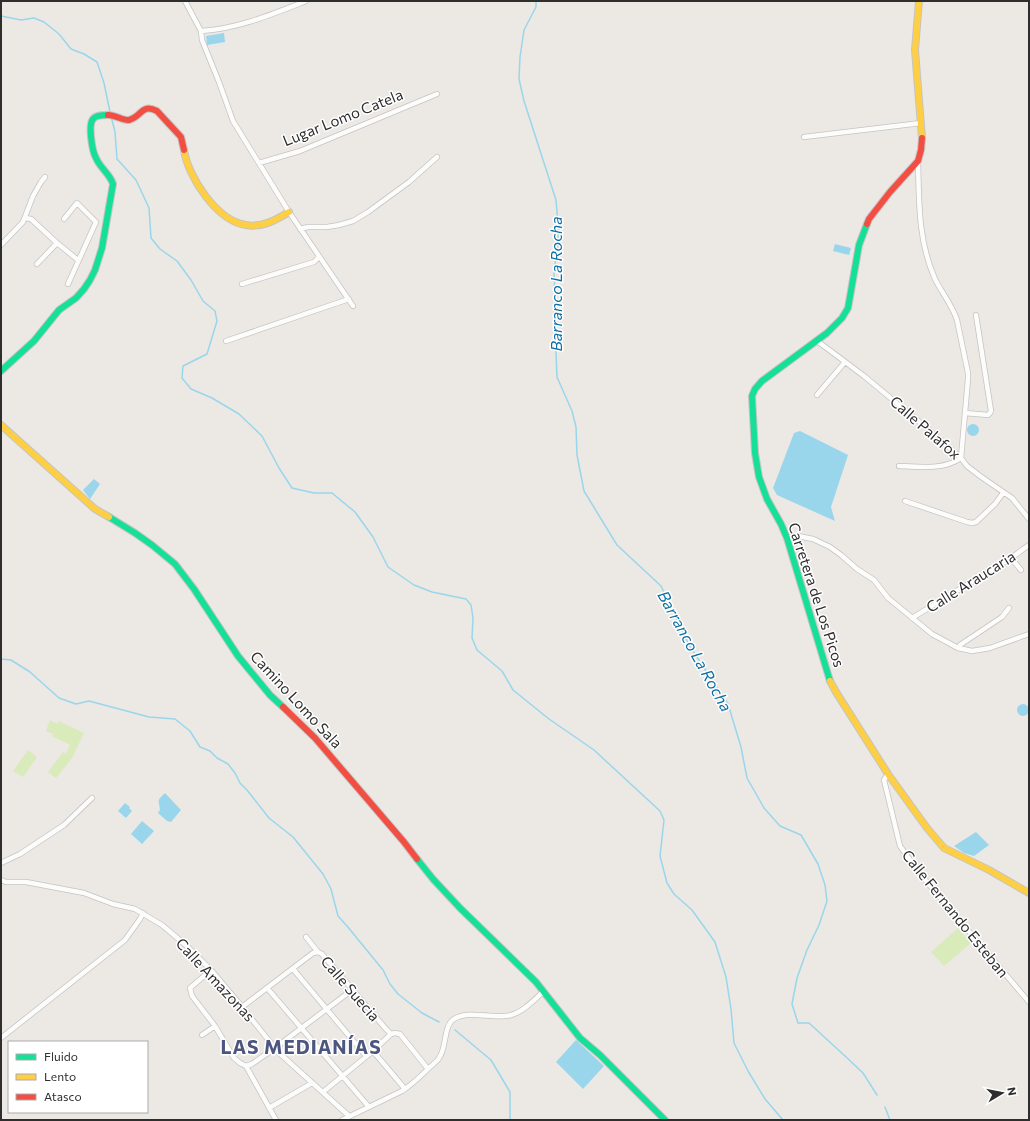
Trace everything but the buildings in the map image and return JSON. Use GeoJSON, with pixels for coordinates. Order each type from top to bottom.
{"type":"FeatureCollection","features":[{"type":"Feature","properties":{"kind":"street"},"geometry":{"type":"LineString","coordinates":[[185,1],[201,31],[202,40],[233,121],[300,229],[353,306]]}},
{"type":"Feature","properties":{"kind":"street"},"geometry":{"type":"LineString","coordinates":[[201,31],[246,22],[306,1]]}},
{"type":"Feature","properties":{"kind":"street"},"geometry":{"type":"LineString","coordinates":[[900,466],[943,466],[956,462],[961,458],[968,373],[955,314],[935,279],[922,239],[919,212],[918,161],[922,150],[922,137],[915,50],[919,1]]}},
{"type":"Feature","properties":{"kind":"street","name":"Lugar Lomo Catela"},"geometry":{"type":"LineString","coordinates":[[259,163],[300,151],[437,94]]}},
{"type":"Feature","properties":{"kind":"street"},"geometry":{"type":"LineString","coordinates":[[1,371],[31,344],[60,308],[69,304],[78,297],[95,271],[104,240],[108,208],[113,186],[110,176],[96,159],[94,154],[91,125],[94,118],[101,115],[111,115],[128,120],[141,111],[153,108],[181,138],[186,160],[194,177],[211,204],[224,216],[238,224],[252,227],[262,226],[277,220],[289,212]]}},
{"type":"Feature","properties":{"kind":"street"},"geometry":{"type":"LineString","coordinates":[[804,137],[921,123]]}},
{"type":"Feature","properties":{"kind":"street"},"geometry":{"type":"LineString","coordinates":[[300,229],[333,226],[353,221],[409,182],[437,157]]}},
{"type":"Feature","properties":{"kind":"street","name":"Carretera de Los Picos"},"geometry":{"type":"LineString","coordinates":[[918,161],[890,192],[869,219],[859,245],[848,308],[842,318],[827,333],[759,383],[756,387],[752,398],[755,462],[766,498],[787,538],[829,679],[888,774],[926,828],[944,848],[989,870],[1029,894]]}},
{"type":"Feature","properties":{"kind":"street"},"geometry":{"type":"LineString","coordinates":[[1,245],[23,222],[33,196],[44,177]]}},
{"type":"Feature","properties":{"kind":"street"},"geometry":{"type":"LineString","coordinates":[[64,219],[77,203],[96,222],[68,284]]}},
{"type":"Feature","properties":{"kind":"street"},"geometry":{"type":"LineString","coordinates":[[25,218],[31,219],[78,260]]}},
{"type":"Feature","properties":{"kind":"street"},"geometry":{"type":"LineString","coordinates":[[38,264],[57,243]]}},
{"type":"Feature","properties":{"kind":"street"},"geometry":{"type":"LineString","coordinates":[[242,284],[314,262],[319,257]]}},
{"type":"Feature","properties":{"kind":"street"},"geometry":{"type":"LineString","coordinates":[[226,341],[349,299]]}},
{"type":"Feature","properties":{"kind":"street"},"geometry":{"type":"LineString","coordinates":[[965,413],[988,415],[991,411],[976,315]]}},
{"type":"Feature","properties":{"kind":"street","name":"Calle Palafox"},"geometry":{"type":"LineString","coordinates":[[817,341],[935,435],[961,458],[967,466],[1012,498],[1029,519]]}},
{"type":"Feature","properties":{"kind":"street"},"geometry":{"type":"LineString","coordinates":[[817,395],[845,362]]}},
{"type":"Feature","properties":{"kind":"street","name":"Camino Lomo Sala"},"geometry":{"type":"LineString","coordinates":[[1,425],[95,509],[135,533],[175,564],[194,589],[253,676],[270,695],[315,738],[404,842],[433,879],[460,908],[536,982],[580,1038],[600,1055],[665,1120]]}},
{"type":"Feature","properties":{"kind":"street"},"geometry":{"type":"LineString","coordinates":[[905,500],[972,523],[976,522],[1004,493]]}},
{"type":"Feature","properties":{"kind":"street"},"geometry":{"type":"LineString","coordinates":[[787,538],[798,536],[813,539],[830,547],[856,569],[874,580],[888,598],[932,634],[958,648],[972,651],[990,648],[1029,634]]}},
{"type":"Feature","properties":{"kind":"street","name":"Calle Araucaria"},"geometry":{"type":"LineString","coordinates":[[912,618],[1011,558],[1029,545]]}},
{"type":"Feature","properties":{"kind":"street"},"geometry":{"type":"LineString","coordinates":[[1011,558],[1020,570]]}},
{"type":"Feature","properties":{"kind":"street"},"geometry":{"type":"LineString","coordinates":[[958,648],[960,645],[1002,617],[1009,608]]}},
{"type":"Feature","properties":{"kind":"street","name":"Calle Fernando Esteban"},"geometry":{"type":"LineString","coordinates":[[888,774],[884,780],[900,846],[921,875],[1029,1002]]}},
{"type":"Feature","properties":{"kind":"street"},"geometry":{"type":"LineString","coordinates":[[1,863],[20,854],[64,825],[92,798]]}},
{"type":"Feature","properties":{"kind":"street"},"geometry":{"type":"LineString","coordinates":[[1,884],[4,881]]}},
{"type":"Feature","properties":{"kind":"street","name":"Calle Amazonas"},"geometry":{"type":"LineString","coordinates":[[4,881],[26,882],[84,893],[112,904],[143,913],[162,925],[188,947],[211,970],[278,1052],[349,1116]]}},
{"type":"Feature","properties":{"kind":"street"},"geometry":{"type":"LineString","coordinates":[[1,1038],[125,940],[143,913]]}},
{"type":"Feature","properties":{"kind":"street","name":"Calle Suecia"},"geometry":{"type":"LineString","coordinates":[[306,937],[391,1034],[400,1034],[428,1069]]}},
{"type":"Feature","properties":{"kind":"street"},"geometry":{"type":"LineString","coordinates":[[242,1008],[313,953],[318,952]]}},
{"type":"Feature","properties":{"kind":"street"},"geometry":{"type":"LineString","coordinates":[[293,969],[366,1056]]}},
{"type":"Feature","properties":{"kind":"street"},"geometry":{"type":"LineString","coordinates":[[211,970],[190,988],[190,992],[215,1026],[234,1058],[246,1066],[276,1120]]}},
{"type":"Feature","properties":{"kind":"street"},"geometry":{"type":"LineString","coordinates":[[268,989],[369,1107]]}},
{"type":"Feature","properties":{"kind":"street"},"geometry":{"type":"LineString","coordinates":[[246,1066],[252,1064],[276,1048],[352,990]]}},
{"type":"Feature","properties":{"kind":"street"},"geometry":{"type":"LineString","coordinates":[[342,1120],[411,1085],[440,1058],[451,1020],[463,1016],[501,1016],[513,1014],[543,992]]}},
{"type":"Feature","properties":{"kind":"street"},"geometry":{"type":"LineString","coordinates":[[202,1035],[215,1026]]}},
{"type":"Feature","properties":{"kind":"street"},"geometry":{"type":"LineString","coordinates":[[323,1092],[373,1051],[391,1034]]}},
{"type":"Feature","properties":{"kind":"street"},"geometry":{"type":"LineString","coordinates":[[373,1051],[405,1089]]}},
{"type":"Feature","properties":{"kind":"street"},"geometry":{"type":"LineString","coordinates":[[269,1108],[312,1082]]}},
{"type":"Feature","properties":{"kind":"green space"},"geometry":{"type":"Polygon","coordinates":[[[50,720],[58,724],[59,721],[84,733],[72,758],[56,778],[48,772],[63,752],[66,754],[70,745],[52,736],[53,734],[46,731],[50,720]]]}},
{"type":"Feature","properties":{"kind":"green space"},"geometry":{"type":"Polygon","coordinates":[[[28,750],[37,757],[23,777],[13,771],[28,750]]]}},
{"type":"Feature","properties":{"kind":"green space"},"geometry":{"type":"Polygon","coordinates":[[[958,928],[971,943],[944,966],[931,952],[958,928]]]}},
{"type":"Feature","properties":{"kind":"water"},"geometry":{"type":"Polygon","coordinates":[[[224,33],[225,42],[207,45],[206,36],[224,33]]]}},
{"type":"Feature","properties":{"kind":"water"},"geometry":{"type":"Polygon","coordinates":[[[835,244],[851,248],[849,255],[833,251],[835,244]]]}},
{"type":"Feature","properties":{"kind":"water"},"geometry":{"type":"Polygon","coordinates":[[[971,424],[975,424],[979,430],[975,436],[971,436],[967,432],[967,428],[971,424]]]}},
{"type":"Feature","properties":{"kind":"water"},"geometry":{"type":"Polygon","coordinates":[[[800,431],[848,455],[831,507],[835,521],[777,495],[773,488],[794,433],[800,431]]]}},
{"type":"Feature","properties":{"kind":"water"},"geometry":{"type":"Polygon","coordinates":[[[94,479],[100,484],[90,499],[83,490],[94,479]]]}},
{"type":"Feature","properties":{"kind":"water"},"geometry":{"type":"Polygon","coordinates":[[[1021,704],[1025,704],[1029,710],[1025,716],[1021,716],[1017,712],[1017,708],[1021,704]]]}},
{"type":"Feature","properties":{"kind":"water"},"geometry":{"type":"Polygon","coordinates":[[[165,793],[181,810],[171,822],[167,821],[158,813],[160,810],[159,799],[165,793]]]}},
{"type":"Feature","properties":{"kind":"water"},"geometry":{"type":"Polygon","coordinates":[[[125,803],[132,811],[126,818],[118,811],[125,803]]]}},
{"type":"Feature","properties":{"kind":"water"},"geometry":{"type":"Polygon","coordinates":[[[142,821],[154,831],[142,844],[131,834],[142,821]]]}},
{"type":"Feature","properties":{"kind":"water"},"geometry":{"type":"Polygon","coordinates":[[[976,832],[989,845],[974,856],[964,853],[954,846],[976,832]]]}},
{"type":"Feature","properties":{"kind":"water"},"geometry":{"type":"Polygon","coordinates":[[[576,1040],[604,1066],[583,1089],[556,1062],[576,1040]]]}},
{"type":"Feature","properties":{"kind":"waterway","name":"Barranco La Rocha"},"geometry":{"type":"LineString","coordinates":[[536,1],[536,7],[524,30],[520,57],[519,79],[524,101],[556,200],[558,245],[554,271],[554,316],[557,377],[572,411],[576,427],[577,455],[584,491],[617,545],[661,586],[689,645],[728,704],[741,747],[747,778],[764,808],[780,826],[801,835],[818,864],[825,885],[827,901],[819,925],[807,950],[797,978],[792,1004],[798,1023],[809,1023],[863,1073],[877,1095]]}},
{"type":"Feature","properties":{"kind":"waterway"},"geometry":{"type":"LineString","coordinates":[[1,16],[21,20],[34,18],[44,22],[59,34],[71,49],[84,54],[97,62],[104,83],[110,112]]}},
{"type":"Feature","properties":{"kind":"waterway"},"geometry":{"type":"LineString","coordinates":[[111,116],[115,132],[117,159],[136,180],[149,208],[151,238],[160,249],[177,261],[191,280],[203,301],[215,311],[217,321],[207,354],[183,366],[182,378],[191,389],[212,398],[239,414],[262,436],[279,468],[292,488],[314,493],[332,493],[355,512],[373,537],[388,567],[414,585],[432,592],[466,599],[471,605],[473,618],[472,638],[477,650],[502,671],[513,690],[549,719],[594,750],[660,811],[664,820],[660,856],[667,883],[674,894],[692,910],[715,942],[726,977],[734,1043],[748,1071],[765,1099],[783,1120]]}},
{"type":"Feature","properties":{"kind":"waterway"},"geometry":{"type":"LineString","coordinates":[[1,659],[11,660],[30,672],[59,698],[76,704],[89,701],[149,717],[175,719],[190,731],[200,747],[210,751],[217,758],[228,764],[240,783],[269,818],[293,837],[323,874],[331,889],[338,916],[383,970],[390,984],[398,994],[422,1013],[439,1022]]}},
{"type":"Feature","properties":{"kind":"waterway"},"geometry":{"type":"LineString","coordinates":[[455,1030],[491,1060],[510,1092],[510,1120]]}},
{"type":"Feature","properties":{"kind":"waterway","name":"Barranco La Rocha"},"geometry":{"type":"LineString","coordinates":[[885,1107],[890,1120]]}},
{"type":"Feature","properties":{"kind":"traffic: fast"},"geometry":{"type":"LineString","coordinates":[[1,371],[34,341],[59,310],[76,298],[84,289],[95,270],[102,248],[113,184],[95,155],[91,138],[91,127],[94,118],[108,115]]}},
{"type":"Feature","properties":{"kind":"traffic: fast"},"geometry":{"type":"LineString","coordinates":[[830,681],[787,538],[767,499],[759,477],[755,453],[752,396],[755,389],[762,381],[827,333],[842,318],[848,308],[859,245],[867,224]]}},
{"type":"Feature","properties":{"kind":"traffic: fast"},"geometry":{"type":"LineString","coordinates":[[109,517],[152,545],[175,564],[194,589],[238,656],[270,695],[283,707]]}},
{"type":"Feature","properties":{"kind":"traffic: fast"},"geometry":{"type":"LineString","coordinates":[[417,859],[460,908],[536,982],[580,1038],[600,1055],[665,1120]]}},
{"type":"Feature","properties":{"kind":"traffic: slow"},"geometry":{"type":"LineString","coordinates":[[919,1],[915,50],[922,138]]}},
{"type":"Feature","properties":{"kind":"traffic: slow"},"geometry":{"type":"LineString","coordinates":[[184,150],[191,173],[198,185],[215,207],[235,222],[252,226],[258,225],[274,220],[289,212]]}},
{"type":"Feature","properties":{"kind":"traffic: slow"},"geometry":{"type":"LineString","coordinates":[[1,425],[95,509],[109,517]]}},
{"type":"Feature","properties":{"kind":"traffic: slow"},"geometry":{"type":"LineString","coordinates":[[830,681],[888,774],[927,828],[944,848],[989,870],[1029,893]]}},
{"type":"Feature","properties":{"kind":"traffic: jam"},"geometry":{"type":"LineString","coordinates":[[108,115],[129,120],[137,116],[142,111],[148,109],[157,111],[181,137],[184,150]]}},
{"type":"Feature","properties":{"kind":"traffic: jam"},"geometry":{"type":"LineString","coordinates":[[867,224],[869,219],[890,192],[918,161],[922,138]]}},
{"type":"Feature","properties":{"kind":"traffic: jam"},"geometry":{"type":"LineString","coordinates":[[283,707],[315,738],[417,859]]}},
{"type":"Feature","properties":{"kind":"district","name":"LAS MEDIANÍAS"},"geometry":{"type":"Point","coordinates":[301,1047]}}]}
